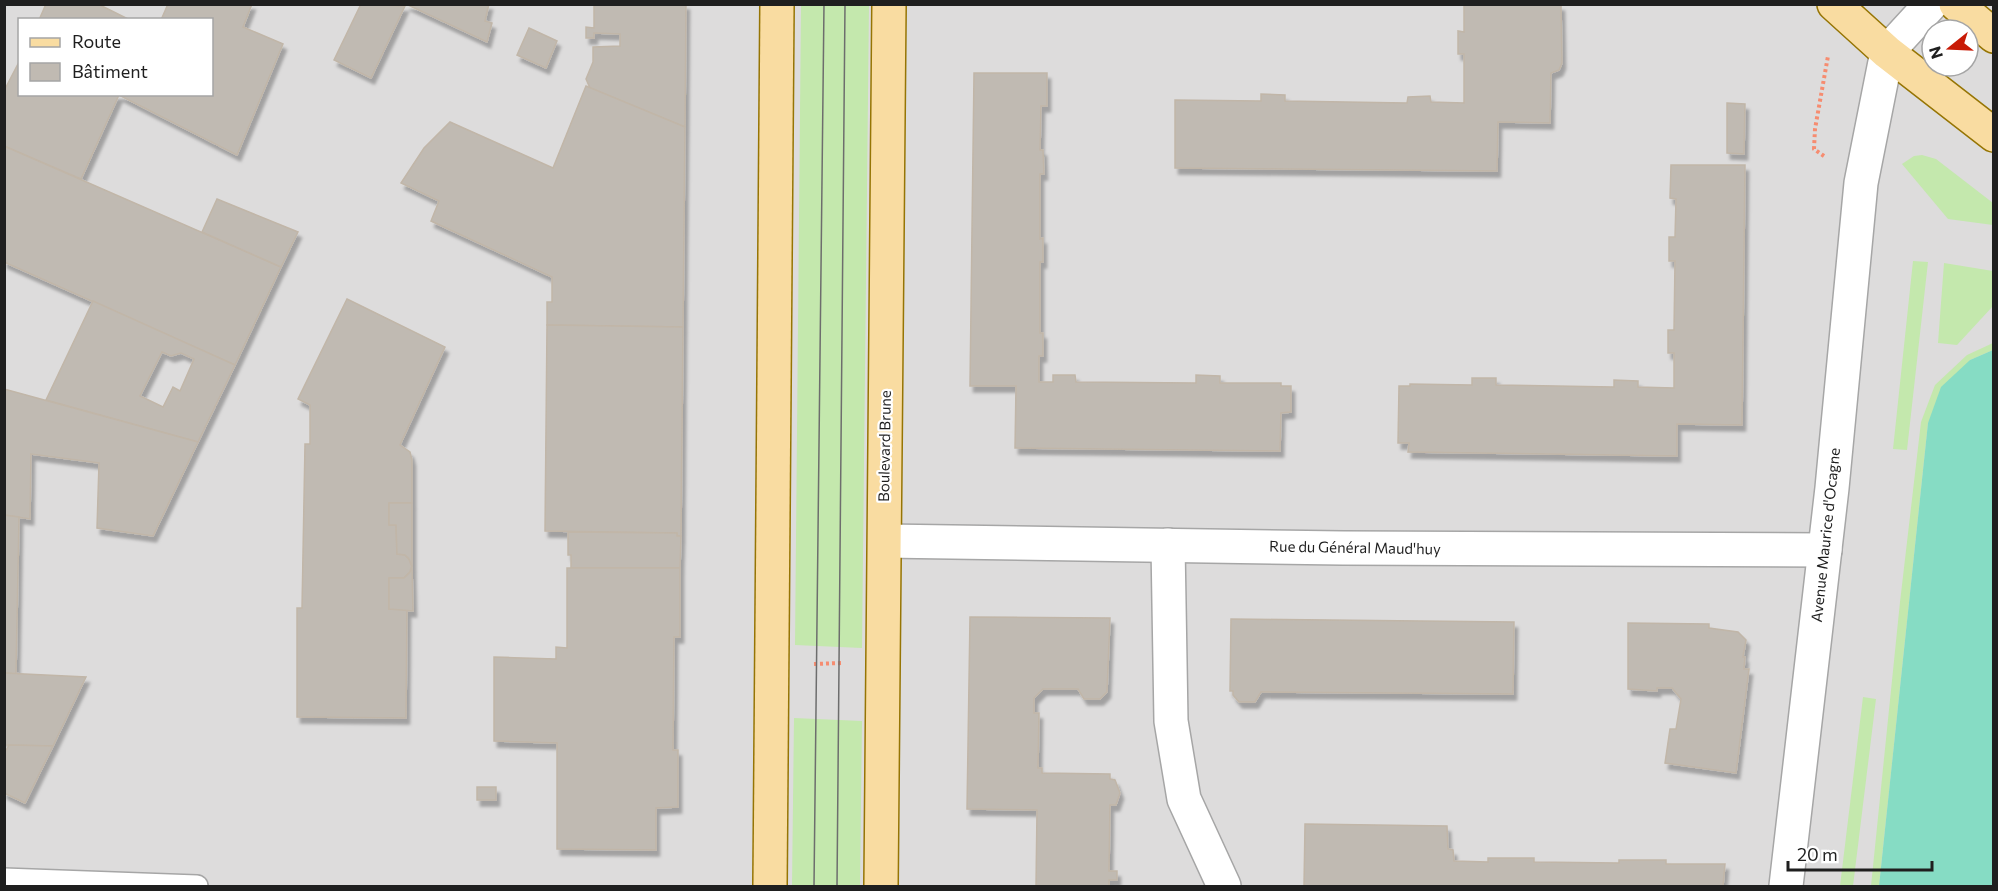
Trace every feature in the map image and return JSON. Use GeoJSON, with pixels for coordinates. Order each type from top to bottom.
{"type":"FeatureCollection","features":[{"type":"Feature","properties":{"kind":"main road"},"geometry":{"type":"LineString","coordinates":[[770,886],[777,4]]}},
{"type":"Feature","properties":{"kind":"main road","name":"Boulevard Brune"},"geometry":{"type":"LineString","coordinates":[[881,886],[890,4]]}},
{"type":"Feature","properties":{"kind":"main road"},"geometry":{"type":"LineString","coordinates":[[1834,4],[1887,52],[1994,135]]}},
{"type":"Feature","properties":{"kind":"main road"},"geometry":{"type":"LineString","coordinates":[[1956,4],[1994,36]]}},
{"type":"Feature","properties":{"kind":"street"},"geometry":{"type":"LineString","coordinates":[[1887,52],[1931,4]]}},
{"type":"Feature","properties":{"kind":"street","name":"Avenue Maurice d'Ocagne"},"geometry":{"type":"LineString","coordinates":[[1786,886],[1825,550],[1861,183],[1887,52]]}},
{"type":"Feature","properties":{"kind":"street","name":"Rue du Général Maud'huy"},"geometry":{"type":"LineString","coordinates":[[885,541],[1168,546],[1825,550]]}},
{"type":"Feature","properties":{"kind":"street"},"geometry":{"type":"LineString","coordinates":[[1168,546],[1171,721],[1184,799],[1224,886]]}},
{"type":"Feature","properties":{"kind":"lane"},"geometry":{"type":"LineString","coordinates":[[4,879],[197,886]]}},
{"type":"Feature","properties":{"kind":"path"},"geometry":{"type":"LineString","coordinates":[[1827,46],[1828,62],[1815,129],[1814,149],[1861,183]]}},
{"type":"Feature","properties":{"kind":"path"},"geometry":{"type":"LineString","coordinates":[[772,663],[884,662]]}},
{"type":"Feature","properties":{"kind":"shaded area"},"geometry":{"type":"Polygon","coordinates":[[[5,5],[1993,5],[1993,886],[5,886],[5,5]]]}},
{"type":"Feature","properties":{"kind":"green space"},"geometry":{"type":"Polygon","coordinates":[[[801,5],[869,5],[862,648],[795,645],[801,5]]]}},
{"type":"Feature","properties":{"kind":"green space"},"geometry":{"type":"Polygon","coordinates":[[[1922,155],[1936,159],[1993,203],[1993,225],[1948,219],[1902,164],[1914,156],[1922,155]]]}},
{"type":"Feature","properties":{"kind":"green space"},"geometry":{"type":"Polygon","coordinates":[[[1913,261],[1928,262],[1907,450],[1893,449],[1913,261]]]}},
{"type":"Feature","properties":{"kind":"green space"},"geometry":{"type":"Polygon","coordinates":[[[1944,263],[1993,271],[1993,306],[1957,345],[1938,343],[1944,263]]]}},
{"type":"Feature","properties":{"kind":"green space"},"geometry":{"type":"Polygon","coordinates":[[[1993,343],[1993,350],[1970,360],[1928,423],[1879,886],[1871,886],[1921,422],[1935,385],[1967,355],[1993,343]]]}},
{"type":"Feature","properties":{"kind":"green space"},"geometry":{"type":"Polygon","coordinates":[[[1993,350],[1993,886],[1879,886],[1928,423],[1941,387],[1970,360],[1993,350]]]}},
{"type":"Feature","properties":{"kind":"green space"},"geometry":{"type":"Polygon","coordinates":[[[1863,697],[1876,699],[1853,886],[1840,886],[1863,697]]]}},
{"type":"Feature","properties":{"kind":"green space"},"geometry":{"type":"Polygon","coordinates":[[[794,718],[862,721],[860,886],[792,886],[794,718]]]}},
{"type":"Feature","properties":{"kind":"building"},"geometry":{"type":"Polygon","coordinates":[[[46,4],[98,4],[126,18],[40,18],[46,4]]]}},
{"type":"Feature","properties":{"kind":"building"},"geometry":{"type":"Polygon","coordinates":[[[168,4],[252,4],[243,27],[283,44],[237,155],[121,96],[213,96],[213,18],[162,18],[168,4]]]}},
{"type":"Feature","properties":{"kind":"building"},"geometry":{"type":"Polygon","coordinates":[[[361,4],[405,6],[371,78],[334,60],[361,4]]]}},
{"type":"Feature","properties":{"kind":"building"},"geometry":{"type":"Polygon","coordinates":[[[406,4],[489,4],[485,21],[492,23],[487,42],[406,4]]]}},
{"type":"Feature","properties":{"kind":"building"},"geometry":{"type":"Polygon","coordinates":[[[594,4],[686,4],[685,127],[590,88],[586,79],[593,62],[593,47],[620,46],[620,34],[594,33],[594,38],[586,38],[586,27],[594,28],[594,4]]]}},
{"type":"Feature","properties":{"kind":"building"},"geometry":{"type":"Polygon","coordinates":[[[1464,4],[1561,5],[1562,63],[1559,70],[1551,73],[1550,123],[1498,122],[1497,171],[1175,168],[1175,100],[1261,101],[1261,94],[1285,95],[1285,101],[1407,103],[1408,97],[1430,96],[1431,102],[1464,103],[1464,54],[1458,54],[1458,31],[1464,32],[1464,4]]]}},
{"type":"Feature","properties":{"kind":"building"},"geometry":{"type":"Polygon","coordinates":[[[529,28],[557,41],[546,68],[517,55],[529,28]]]}},
{"type":"Feature","properties":{"kind":"building"},"geometry":{"type":"Polygon","coordinates":[[[18,64],[18,96],[119,96],[81,179],[4,146],[4,91],[18,64]]]}},
{"type":"Feature","properties":{"kind":"building"},"geometry":{"type":"Polygon","coordinates":[[[974,73],[1047,73],[1047,106],[1041,106],[1040,150],[1043,150],[1044,174],[1040,174],[1040,239],[1043,238],[1043,262],[1040,262],[1040,333],[1043,333],[1043,356],[1039,356],[1039,382],[1053,382],[1053,375],[1075,375],[1076,382],[1196,383],[1196,375],[1220,376],[1220,383],[1281,383],[1281,386],[1291,386],[1291,412],[1281,413],[1280,451],[1015,448],[1016,386],[970,386],[974,73]]]}},
{"type":"Feature","properties":{"kind":"building"},"geometry":{"type":"Polygon","coordinates":[[[586,86],[685,127],[683,327],[547,325],[547,302],[552,302],[552,277],[431,221],[439,201],[401,183],[424,148],[450,122],[553,168],[586,86]]]}},
{"type":"Feature","properties":{"kind":"building"},"geometry":{"type":"Polygon","coordinates":[[[1727,103],[1745,104],[1744,154],[1727,153],[1727,103]]]}},
{"type":"Feature","properties":{"kind":"building"},"geometry":{"type":"Polygon","coordinates":[[[4,146],[281,267],[235,365],[4,262],[4,146]]]}},
{"type":"Feature","properties":{"kind":"building"},"geometry":{"type":"Polygon","coordinates":[[[1671,165],[1745,165],[1742,425],[1677,424],[1677,456],[1408,452],[1409,443],[1398,443],[1399,386],[1410,386],[1410,384],[1472,385],[1472,378],[1496,378],[1496,385],[1614,387],[1614,380],[1638,381],[1638,387],[1674,388],[1674,353],[1668,353],[1668,330],[1674,330],[1675,261],[1669,261],[1669,237],[1675,237],[1676,199],[1670,198],[1671,165]]]}},
{"type":"Feature","properties":{"kind":"building"},"geometry":{"type":"Polygon","coordinates":[[[217,199],[298,232],[281,267],[202,232],[217,199]]]}},
{"type":"Feature","properties":{"kind":"building"},"geometry":{"type":"Polygon","coordinates":[[[347,299],[445,347],[400,445],[410,452],[412,460],[412,503],[389,503],[389,525],[396,525],[397,554],[405,555],[412,566],[404,578],[389,578],[389,609],[407,609],[406,718],[297,717],[297,608],[302,608],[305,444],[310,444],[310,405],[298,399],[347,299]]]}},
{"type":"Feature","properties":{"kind":"building"},"geometry":{"type":"Polygon","coordinates":[[[93,301],[235,365],[198,442],[46,400],[93,301]],[[162,352],[140,396],[163,407],[173,387],[180,391],[194,359],[181,353],[171,356],[162,352]]]}},
{"type":"Feature","properties":{"kind":"building"},"geometry":{"type":"Polygon","coordinates":[[[547,325],[683,327],[681,536],[677,536],[677,533],[545,531],[547,325]]]}},
{"type":"Feature","properties":{"kind":"building"},"geometry":{"type":"Polygon","coordinates":[[[4,389],[198,442],[153,536],[97,528],[99,463],[31,454],[30,519],[4,515],[4,389]]]}},
{"type":"Feature","properties":{"kind":"building"},"geometry":{"type":"Polygon","coordinates":[[[389,503],[412,503],[412,567],[405,555],[397,554],[396,525],[389,525],[389,503]]]}},
{"type":"Feature","properties":{"kind":"building"},"geometry":{"type":"Polygon","coordinates":[[[4,515],[19,517],[16,674],[4,673],[4,515]]]}},
{"type":"Feature","properties":{"kind":"building"},"geometry":{"type":"Polygon","coordinates":[[[568,532],[677,533],[677,536],[681,536],[680,568],[571,568],[571,555],[568,555],[568,532]]]}},
{"type":"Feature","properties":{"kind":"building"},"geometry":{"type":"Polygon","coordinates":[[[412,566],[413,611],[389,609],[389,578],[404,578],[412,566]]]}},
{"type":"Feature","properties":{"kind":"building"},"geometry":{"type":"Polygon","coordinates":[[[567,568],[680,568],[680,637],[674,637],[673,750],[678,750],[678,807],[656,808],[656,850],[557,849],[557,743],[494,741],[494,657],[556,659],[556,647],[567,648],[567,568]]]}},
{"type":"Feature","properties":{"kind":"building"},"geometry":{"type":"Polygon","coordinates":[[[970,617],[1110,618],[1107,692],[1100,699],[1084,699],[1078,689],[1043,689],[1034,698],[1034,713],[1039,713],[1038,768],[1042,768],[1042,773],[1110,774],[1110,779],[1115,780],[1120,793],[1116,805],[1110,805],[1109,871],[1117,871],[1117,880],[1109,880],[1109,886],[1036,886],[1037,810],[967,809],[970,617]]]}},
{"type":"Feature","properties":{"kind":"building"},"geometry":{"type":"Polygon","coordinates":[[[1231,619],[1514,622],[1513,694],[1261,692],[1255,702],[1239,702],[1233,695],[1233,691],[1230,691],[1231,619]]]}},
{"type":"Feature","properties":{"kind":"building"},"geometry":{"type":"Polygon","coordinates":[[[1628,623],[1709,624],[1709,628],[1738,632],[1746,640],[1743,657],[1745,657],[1744,669],[1749,669],[1736,773],[1665,763],[1670,729],[1676,729],[1681,699],[1672,688],[1657,688],[1657,691],[1628,689],[1628,623]]]}},
{"type":"Feature","properties":{"kind":"building"},"geometry":{"type":"Polygon","coordinates":[[[4,673],[86,677],[53,746],[4,745],[4,673]]]}},
{"type":"Feature","properties":{"kind":"building"},"geometry":{"type":"Polygon","coordinates":[[[9,745],[53,746],[25,803],[4,793],[4,754],[9,745]]]}},
{"type":"Feature","properties":{"kind":"building"},"geometry":{"type":"Polygon","coordinates":[[[477,787],[496,787],[496,800],[477,800],[477,787]]]}},
{"type":"Feature","properties":{"kind":"building"},"geometry":{"type":"Polygon","coordinates":[[[1305,824],[1447,826],[1448,849],[1453,850],[1454,861],[1488,862],[1488,858],[1534,858],[1534,862],[1619,863],[1619,860],[1666,860],[1666,864],[1725,864],[1723,886],[1304,886],[1305,824]]]}},
{"type":"Feature","properties":{"kind":"tram line"},"geometry":{"type":"LineString","coordinates":[[814,886],[824,4]]}},
{"type":"Feature","properties":{"kind":"tram line"},"geometry":{"type":"LineString","coordinates":[[837,886],[845,4]]}}]}
